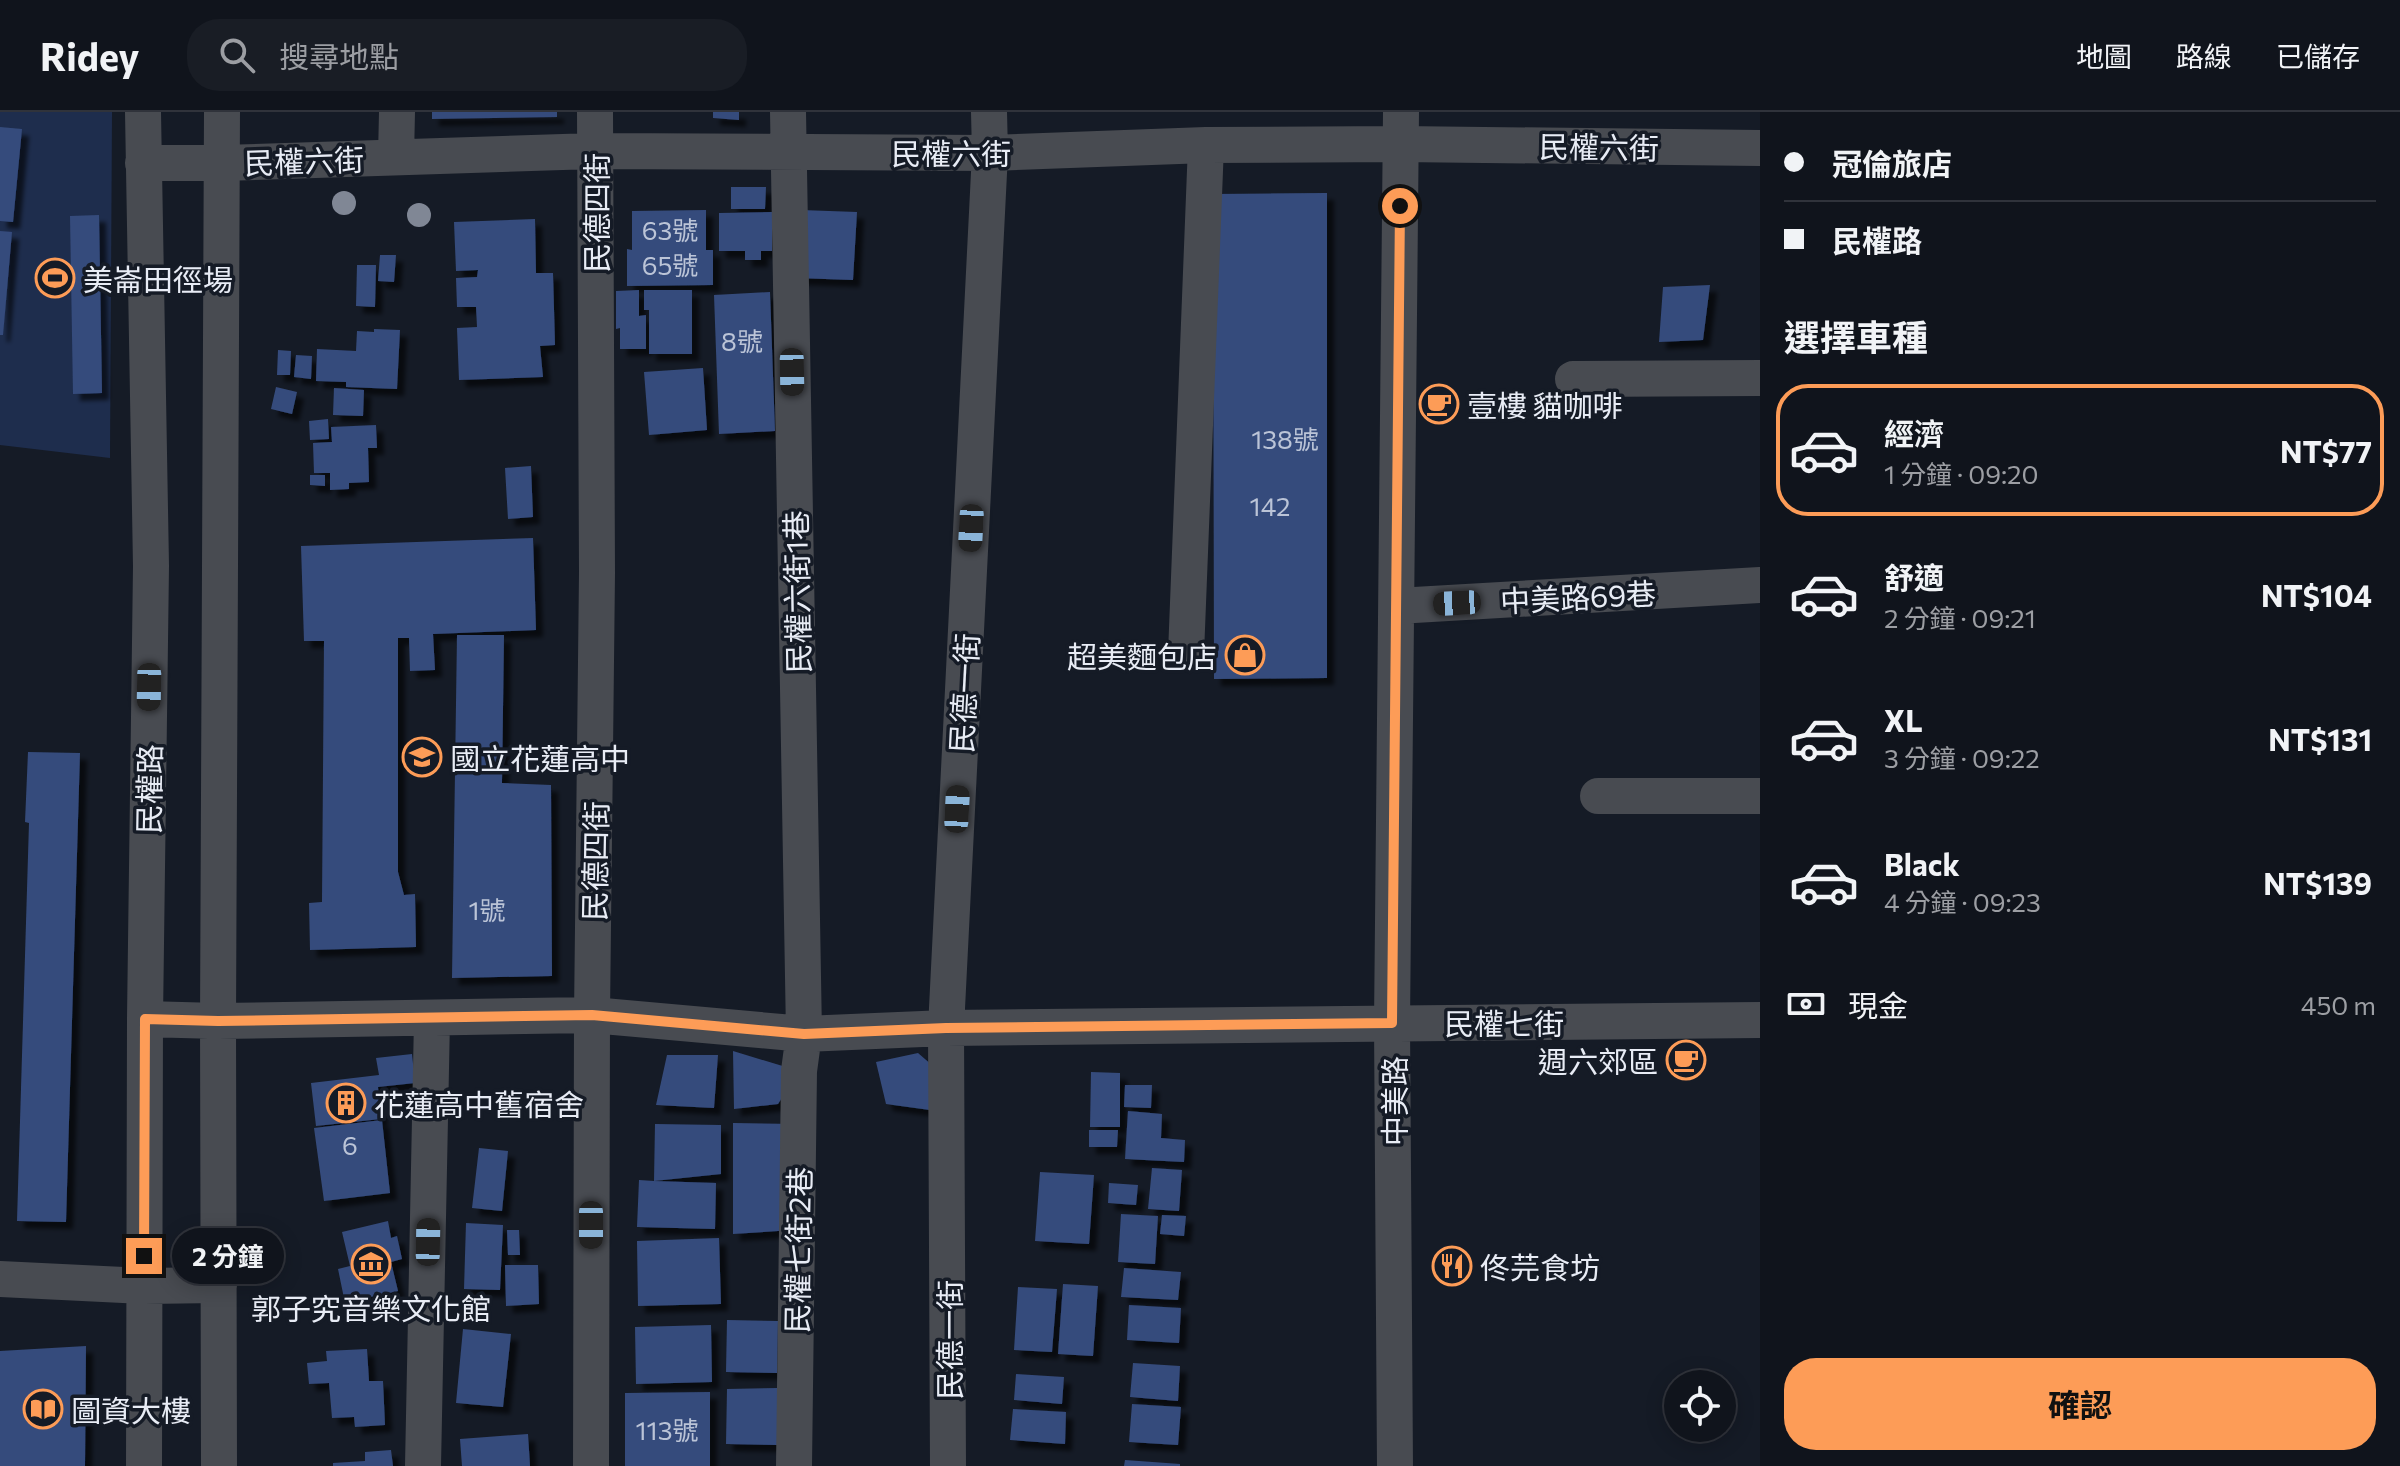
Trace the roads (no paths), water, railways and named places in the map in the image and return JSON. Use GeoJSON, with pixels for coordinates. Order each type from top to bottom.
{"type":"FeatureCollection","features":[{"type":"Feature","properties":{"kind":"street","name":"民權路"},"geometry":{"type":"LineString","coordinates":[[143,112],[151,566],[145,1019],[144,1466]]}},
{"type":"Feature","properties":{"kind":"street"},"geometry":{"type":"LineString","coordinates":[[219,1466],[222,112]]}},
{"type":"Feature","properties":{"kind":"street"},"geometry":{"type":"LineString","coordinates":[[396,157],[397,112]]}},
{"type":"Feature","properties":{"kind":"street","name":"民德四街"},"geometry":{"type":"LineString","coordinates":[[591,1466],[597,573],[595,112]]}},
{"type":"Feature","properties":{"kind":"street","name":"民權六街1巷"},"geometry":{"type":"LineString","coordinates":[[788,112],[804,1034]]}},
{"type":"Feature","properties":{"kind":"street","name":"民德一街"},"geometry":{"type":"LineString","coordinates":[[948,1466],[946,1028],[990,153],[989,112]]}},
{"type":"Feature","properties":{"kind":"street","name":"民權六街"},"geometry":{"type":"LineString","coordinates":[[143,163],[594,151],[990,153],[1206,145],[1401,128],[1760,148]]}},
{"type":"Feature","properties":{"kind":"street","name":"中美路"},"geometry":{"type":"LineString","coordinates":[[1395,1466],[1392,1023],[1401,128]]}},
{"type":"Feature","properties":{"kind":"street"},"geometry":{"type":"LineString","coordinates":[[1186,654],[1206,145]]}},
{"type":"Feature","properties":{"kind":"street"},"geometry":{"type":"LineString","coordinates":[[1573,379],[1760,378]]}},
{"type":"Feature","properties":{"kind":"street","name":"中美路69巷"},"geometry":{"type":"LineString","coordinates":[[1397,606],[1760,585]]}},
{"type":"Feature","properties":{"kind":"street"},"geometry":{"type":"LineString","coordinates":[[1598,796],[1760,796]]}},
{"type":"Feature","properties":{"kind":"street","name":"民權七街"},"geometry":{"type":"LineString","coordinates":[[145,1019],[218,1021],[592,1015],[804,1034],[946,1028],[1760,1020]]}},
{"type":"Feature","properties":{"kind":"street"},"geometry":{"type":"LineString","coordinates":[[423,1466],[432,1019]]}},
{"type":"Feature","properties":{"kind":"street","name":"民權七街2巷"},"geometry":{"type":"LineString","coordinates":[[794,1466],[799,1071],[804,1034]]}},
{"type":"Feature","properties":{"kind":"street"},"geometry":{"type":"LineString","coordinates":[[0,1279],[144,1286],[219,1285]]}},
{"type":"Feature","properties":{"kind":"place","name":"美崙田徑場"},"geometry":{"type":"Point","coordinates":[55,278]}},
{"type":"Feature","properties":{"kind":"place","name":"壹樓 貓咖啡"},"geometry":{"type":"Point","coordinates":[1439,404]}},
{"type":"Feature","properties":{"kind":"place","name":"超美麵包店"},"geometry":{"type":"Point","coordinates":[1245,655]}},
{"type":"Feature","properties":{"kind":"place","name":"國立花蓮高中"},"geometry":{"type":"Point","coordinates":[422,757]}},
{"type":"Feature","properties":{"kind":"place","name":"週六郊區"},"geometry":{"type":"Point","coordinates":[1686,1060]}},
{"type":"Feature","properties":{"kind":"place","name":"花蓮高中舊宿舍"},"geometry":{"type":"Point","coordinates":[346,1103]}},
{"type":"Feature","properties":{"kind":"place","name":"郭子究音樂文化館"},"geometry":{"type":"Point","coordinates":[371,1264]}},
{"type":"Feature","properties":{"kind":"place","name":"佟芫食坊"},"geometry":{"type":"Point","coordinates":[1452,1266]}},
{"type":"Feature","properties":{"kind":"place","name":"圖資大樓"},"geometry":{"type":"Point","coordinates":[43,1409]}}]}
